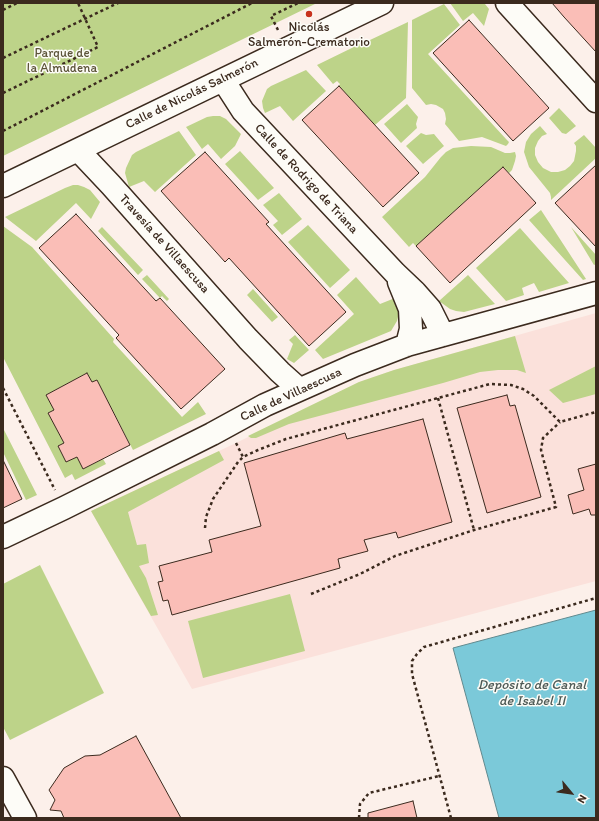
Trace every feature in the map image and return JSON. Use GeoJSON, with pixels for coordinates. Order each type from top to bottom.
{"type":"FeatureCollection","features":[{"type":"Feature","properties":{"kind":"street","name":"Calle de Nicolás Salmerón"},"geometry":{"type":"LineString","coordinates":[[3,186],[382,3]]}},
{"type":"Feature","properties":{"kind":"street"},"geometry":{"type":"LineString","coordinates":[[507,3],[596,101]]}},
{"type":"Feature","properties":{"kind":"street","name":"Calle de Rodrigo de Triana"},"geometry":{"type":"LineString","coordinates":[[223,80],[244,111],[395,274],[415,292],[430,309],[443,335]]}},
{"type":"Feature","properties":{"kind":"street","name":"Travesía de Villaescusa"},"geometry":{"type":"LineString","coordinates":[[78,150],[248,339],[299,389]]}},
{"type":"Feature","properties":{"kind":"street","name":"Calle de Rodrigo de Triana"},"geometry":{"type":"LineString","coordinates":[[395,274],[410,309],[411,329],[407,345]]}},
{"type":"Feature","properties":{"kind":"street","name":"Calle de Villaescusa"},"geometry":{"type":"LineString","coordinates":[[3,537],[212,434],[265,404],[355,365],[407,345],[596,293]]}},
{"type":"Feature","properties":{"kind":"street","name":"Travesía de Villaescusa"},"geometry":{"type":"LineString","coordinates":[[248,339],[267,370],[269,389],[265,404]]}},
{"type":"Feature","properties":{"kind":"street"},"geometry":{"type":"LineString","coordinates":[[3,778],[25,818]]}},
{"type":"Feature","properties":{"kind":"path"},"geometry":{"type":"LineString","coordinates":[[3,10],[17,3]]}},
{"type":"Feature","properties":{"kind":"path"},"geometry":{"type":"LineString","coordinates":[[3,94],[98,47],[78,3]]}},
{"type":"Feature","properties":{"kind":"path"},"geometry":{"type":"LineString","coordinates":[[3,58],[118,3]]}},
{"type":"Feature","properties":{"kind":"path"},"geometry":{"type":"LineString","coordinates":[[3,131],[252,3]]}},
{"type":"Feature","properties":{"kind":"path"},"geometry":{"type":"LineString","coordinates":[[276,27],[271,16],[298,3]]}},
{"type":"Feature","properties":{"kind":"path"},"geometry":{"type":"LineString","coordinates":[[205,528],[206,517],[213,499],[238,462],[248,454],[286,439],[490,384],[511,385],[523,389],[534,396],[560,422]]}},
{"type":"Feature","properties":{"kind":"path"},"geometry":{"type":"LineString","coordinates":[[3,388],[64,508]]}},
{"type":"Feature","properties":{"kind":"path"},"geometry":{"type":"LineString","coordinates":[[438,398],[474,530]]}},
{"type":"Feature","properties":{"kind":"path"},"geometry":{"type":"LineString","coordinates":[[311,594],[360,574],[395,556],[474,530],[556,507],[542,450],[543,438],[560,422],[596,412]]}},
{"type":"Feature","properties":{"kind":"path"},"geometry":{"type":"LineString","coordinates":[[451,818],[412,674],[412,661],[424,647],[432,644],[596,598]]}},
{"type":"Feature","properties":{"kind":"path"},"geometry":{"type":"LineString","coordinates":[[359,818],[360,804],[369,794],[439,776]]}},
{"type":"Feature","properties":{"kind":"shaded area"},"geometry":{"type":"Polygon","coordinates":[[[596,313],[596,581],[192,689],[91,511],[236,443],[359,382],[394,370],[596,313]]]}},
{"type":"Feature","properties":{"kind":"green space","name":"Parque de la Almudena"},"geometry":{"type":"Polygon","coordinates":[[[3,3],[317,3],[3,156],[3,3]]]}},
{"type":"Feature","properties":{"kind":"green space"},"geometry":{"type":"Polygon","coordinates":[[[450,3],[485,4],[489,9],[484,26],[473,13],[463,21],[450,3]]]}},
{"type":"Feature","properties":{"kind":"green space"},"geometry":{"type":"Polygon","coordinates":[[[444,4],[460,25],[428,54],[509,142],[506,146],[482,137],[459,141],[445,124],[446,119],[443,109],[436,105],[426,105],[412,88],[412,20],[444,4]]]}},
{"type":"Feature","properties":{"kind":"green space"},"geometry":{"type":"Polygon","coordinates":[[[408,22],[406,98],[375,125],[339,86],[340,84],[337,81],[333,84],[317,65],[362,43],[364,45],[370,42],[370,40],[408,22]]]}},
{"type":"Feature","properties":{"kind":"green space"},"geometry":{"type":"Polygon","coordinates":[[[306,70],[326,91],[293,121],[280,106],[265,113],[262,101],[267,89],[306,70]]]}},
{"type":"Feature","properties":{"kind":"green space"},"geometry":{"type":"Polygon","coordinates":[[[407,104],[418,117],[416,124],[417,128],[401,143],[384,124],[407,104]]]}},
{"type":"Feature","properties":{"kind":"green space"},"geometry":{"type":"Polygon","coordinates":[[[559,108],[576,126],[566,134],[562,133],[549,118],[559,108]]]}},
{"type":"Feature","properties":{"kind":"green space"},"geometry":{"type":"Polygon","coordinates":[[[220,116],[226,119],[241,134],[235,146],[221,159],[208,144],[202,149],[186,127],[207,117],[220,116]]]}},
{"type":"Feature","properties":{"kind":"green space"},"geometry":{"type":"Polygon","coordinates":[[[540,126],[547,134],[542,136],[538,141],[535,148],[535,155],[543,168],[551,172],[565,170],[570,166],[574,161],[576,151],[576,146],[574,143],[584,135],[596,148],[596,158],[551,200],[550,193],[529,167],[524,152],[526,142],[531,134],[540,126]]]}},
{"type":"Feature","properties":{"kind":"green space"},"geometry":{"type":"Polygon","coordinates":[[[179,131],[196,155],[155,192],[144,181],[129,187],[125,173],[132,155],[179,131]]]}},
{"type":"Feature","properties":{"kind":"green space"},"geometry":{"type":"Polygon","coordinates":[[[421,133],[426,135],[434,134],[444,146],[423,164],[406,146],[421,133]]]}},
{"type":"Feature","properties":{"kind":"green space"},"geometry":{"type":"Polygon","coordinates":[[[471,146],[491,147],[505,153],[515,152],[516,156],[512,170],[509,173],[503,167],[416,246],[413,243],[409,247],[382,217],[425,177],[446,152],[453,148],[471,146]]]}},
{"type":"Feature","properties":{"kind":"green space"},"geometry":{"type":"Polygon","coordinates":[[[240,151],[274,188],[258,200],[225,164],[240,151]]]}},
{"type":"Feature","properties":{"kind":"green space"},"geometry":{"type":"Polygon","coordinates":[[[78,185],[90,190],[100,202],[91,219],[76,203],[36,241],[5,217],[65,188],[78,185]]]}},
{"type":"Feature","properties":{"kind":"green space"},"geometry":{"type":"Polygon","coordinates":[[[279,193],[302,219],[282,235],[273,225],[278,221],[263,205],[279,193]]]}},
{"type":"Feature","properties":{"kind":"green space"},"geometry":{"type":"Polygon","coordinates":[[[541,210],[586,279],[583,280],[529,220],[541,210]]]}},
{"type":"Feature","properties":{"kind":"green space"},"geometry":{"type":"Polygon","coordinates":[[[308,225],[350,270],[330,288],[288,242],[308,225]]]}},
{"type":"Feature","properties":{"kind":"green space"},"geometry":{"type":"Polygon","coordinates":[[[3,226],[32,247],[114,339],[113,342],[182,417],[198,402],[206,414],[133,450],[97,380],[92,382],[87,373],[46,395],[54,410],[48,413],[64,443],[58,446],[66,462],[77,457],[83,469],[103,459],[106,464],[75,480],[72,474],[65,478],[3,357],[3,226]]]}},
{"type":"Feature","properties":{"kind":"green space"},"geometry":{"type":"Polygon","coordinates":[[[102,227],[143,270],[138,275],[98,231],[102,227]]]}},
{"type":"Feature","properties":{"kind":"green space"},"geometry":{"type":"Polygon","coordinates":[[[571,227],[596,255],[596,264],[594,265],[571,227]]]}},
{"type":"Feature","properties":{"kind":"green space"},"geometry":{"type":"Polygon","coordinates":[[[520,228],[569,283],[539,292],[534,283],[522,288],[524,295],[506,301],[476,268],[520,228]]]}},
{"type":"Feature","properties":{"kind":"green space"},"geometry":{"type":"Polygon","coordinates":[[[147,275],[169,299],[167,301],[162,296],[160,298],[142,279],[147,275]]]}},
{"type":"Feature","properties":{"kind":"green space"},"geometry":{"type":"Polygon","coordinates":[[[468,275],[495,304],[464,312],[450,309],[439,301],[468,275]]]}},
{"type":"Feature","properties":{"kind":"green space"},"geometry":{"type":"Polygon","coordinates":[[[356,277],[380,304],[395,298],[399,313],[397,321],[391,331],[323,359],[315,350],[354,314],[337,295],[356,277]]]}},
{"type":"Feature","properties":{"kind":"green space"},"geometry":{"type":"Polygon","coordinates":[[[253,289],[278,317],[272,322],[247,295],[253,289]]]}},
{"type":"Feature","properties":{"kind":"green space"},"geometry":{"type":"Polygon","coordinates":[[[295,335],[309,350],[294,363],[287,359],[293,344],[289,340],[295,335]]]}},
{"type":"Feature","properties":{"kind":"green space"},"geometry":{"type":"Polygon","coordinates":[[[515,336],[526,373],[517,370],[480,372],[289,424],[256,438],[251,438],[248,436],[359,382],[394,370],[515,336]]]}},
{"type":"Feature","properties":{"kind":"green space"},"geometry":{"type":"Polygon","coordinates":[[[596,366],[596,394],[563,403],[549,390],[596,366]]]}},
{"type":"Feature","properties":{"kind":"green space"},"geometry":{"type":"Polygon","coordinates":[[[3,428],[37,495],[26,500],[3,452],[3,428]]]}},
{"type":"Feature","properties":{"kind":"green space"},"geometry":{"type":"Polygon","coordinates":[[[219,451],[224,460],[128,512],[137,545],[146,544],[149,563],[139,566],[146,578],[158,615],[151,616],[91,511],[219,451]]]}},
{"type":"Feature","properties":{"kind":"green space"},"geometry":{"type":"Polygon","coordinates":[[[40,565],[104,693],[10,740],[3,727],[3,584],[40,565]]]}},
{"type":"Feature","properties":{"kind":"green space"},"geometry":{"type":"Polygon","coordinates":[[[290,594],[305,651],[203,678],[188,621],[290,594]]]}},
{"type":"Feature","properties":{"kind":"water","name":"Depósito de Canal de Isabel II"},"geometry":{"type":"Polygon","coordinates":[[[596,610],[596,818],[499,818],[453,648],[596,610]]]}},
{"type":"Feature","properties":{"kind":"building"},"geometry":{"type":"Polygon","coordinates":[[[552,3],[596,3],[596,52],[564,17],[552,3]]]}},
{"type":"Feature","properties":{"kind":"building"},"geometry":{"type":"Polygon","coordinates":[[[469,20],[549,108],[513,141],[433,53],[469,20]]]}},
{"type":"Feature","properties":{"kind":"building"},"geometry":{"type":"Polygon","coordinates":[[[339,86],[419,173],[383,207],[302,120],[339,86]]]}},
{"type":"Feature","properties":{"kind":"building"},"geometry":{"type":"Polygon","coordinates":[[[205,152],[269,222],[266,224],[346,312],[309,346],[229,258],[225,262],[161,191],[205,152]]]}},
{"type":"Feature","properties":{"kind":"building"},"geometry":{"type":"Polygon","coordinates":[[[596,165],[596,247],[555,203],[596,165]]]}},
{"type":"Feature","properties":{"kind":"building"},"geometry":{"type":"Polygon","coordinates":[[[503,167],[536,203],[450,283],[416,246],[503,167]]]}},
{"type":"Feature","properties":{"kind":"building"},"geometry":{"type":"Polygon","coordinates":[[[76,214],[156,301],[160,298],[225,369],[181,409],[116,338],[119,335],[39,248],[76,214]]]}},
{"type":"Feature","properties":{"kind":"building"},"geometry":{"type":"Polygon","coordinates":[[[87,373],[92,382],[97,380],[130,445],[83,469],[77,457],[66,462],[58,446],[64,443],[48,413],[54,410],[46,395],[87,373]]]}},
{"type":"Feature","properties":{"kind":"building"},"geometry":{"type":"Polygon","coordinates":[[[507,395],[510,406],[515,405],[541,497],[487,513],[457,408],[507,395]]]}},
{"type":"Feature","properties":{"kind":"building"},"geometry":{"type":"Polygon","coordinates":[[[423,419],[452,522],[398,538],[396,532],[364,540],[368,551],[338,559],[340,568],[172,615],[168,600],[163,601],[158,582],[163,581],[159,566],[212,552],[209,540],[261,526],[244,463],[345,433],[347,439],[423,419]]]}},
{"type":"Feature","properties":{"kind":"building"},"geometry":{"type":"Polygon","coordinates":[[[3,460],[22,499],[3,508],[3,460]]]}},
{"type":"Feature","properties":{"kind":"building"},"geometry":{"type":"Polygon","coordinates":[[[596,464],[596,515],[591,515],[589,509],[573,514],[568,495],[584,490],[578,469],[596,464]]]}},
{"type":"Feature","properties":{"kind":"building"},"geometry":{"type":"Polygon","coordinates":[[[136,736],[181,818],[64,818],[61,811],[50,810],[55,800],[49,790],[64,768],[85,756],[100,755],[136,736]]]}},
{"type":"Feature","properties":{"kind":"building"},"geometry":{"type":"Polygon","coordinates":[[[413,801],[417,818],[368,818],[368,813],[413,801]]]}},
{"type":"Feature","properties":{"kind":"place","name":"Nicolás Salmerón-Crematorio"},"geometry":{"type":"Point","coordinates":[309,14]}}]}
